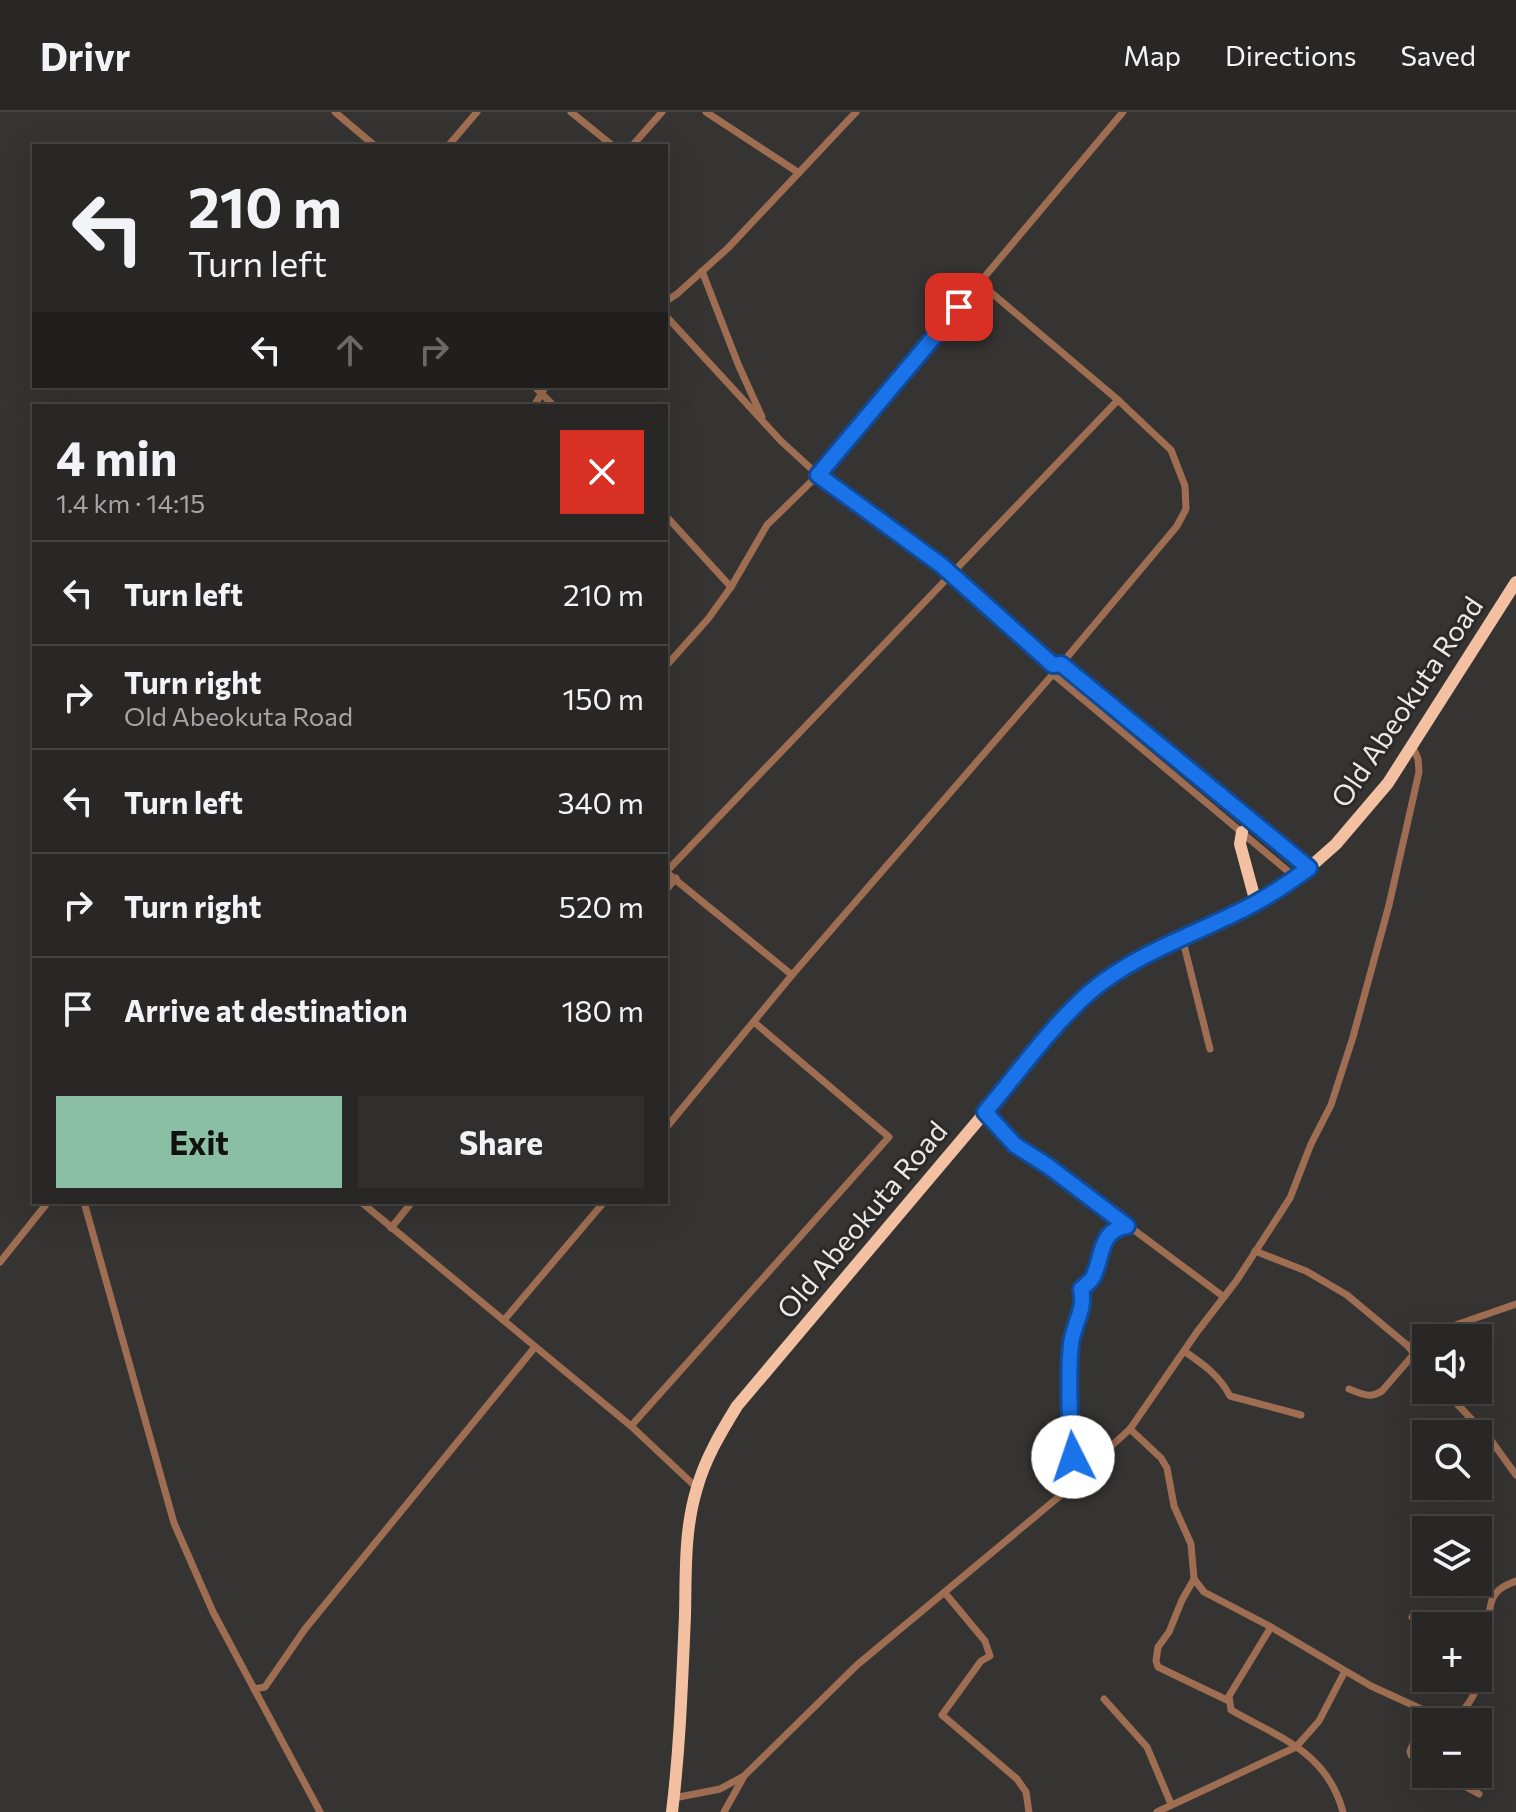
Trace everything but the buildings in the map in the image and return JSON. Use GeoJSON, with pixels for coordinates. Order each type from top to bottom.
{"type":"FeatureCollection","features":[{"type":"Feature","properties":{"kind":"highway","name":"Old Abeokuta Road"},"geometry":{"type":"LineString","coordinates":[[672,1812],[682,1695],[689,1531],[697,1488],[716,1439],[737,1406],[1064,1018],[1091,992],[1120,971],[1182,937],[1256,903],[1296,878],[1362,817],[1388,783],[1516,582]]}},
{"type":"Feature","properties":{"kind":"highway"},"geometry":{"type":"LineString","coordinates":[[1242,832],[1240,844],[1256,903]]}},
{"type":"Feature","properties":{"kind":"street"},"geometry":{"type":"LineString","coordinates":[[335,112],[373,144]]}},
{"type":"Feature","properties":{"kind":"street"},"geometry":{"type":"LineString","coordinates":[[450,144],[477,112]]}},
{"type":"Feature","properties":{"kind":"street"},"geometry":{"type":"LineString","coordinates":[[571,112],[611,144]]}},
{"type":"Feature","properties":{"kind":"street"},"geometry":{"type":"LineString","coordinates":[[634,144],[662,112]]}},
{"type":"Feature","properties":{"kind":"street"},"geometry":{"type":"LineString","coordinates":[[706,112],[799,173]]}},
{"type":"Feature","properties":{"kind":"street"},"geometry":{"type":"LineString","coordinates":[[668,299],[702,271],[856,112]]}},
{"type":"Feature","properties":{"kind":"street"},"geometry":{"type":"LineString","coordinates":[[668,664],[708,619],[731,587],[767,525],[818,475],[1123,112]]}},
{"type":"Feature","properties":{"kind":"street"},"geometry":{"type":"LineString","coordinates":[[702,271],[765,423]]}},
{"type":"Feature","properties":{"kind":"street"},"geometry":{"type":"LineString","coordinates":[[668,1126],[792,975],[1177,526],[1186,509],[1185,486],[1171,450],[1118,400],[980,283]]}},
{"type":"Feature","properties":{"kind":"street"},"geometry":{"type":"LineString","coordinates":[[668,318],[818,475],[952,575],[1296,878]]}},
{"type":"Feature","properties":{"kind":"street"},"geometry":{"type":"LineString","coordinates":[[668,870],[1118,400]]}},
{"type":"Feature","properties":{"kind":"street"},"geometry":{"type":"LineString","coordinates":[[668,518],[731,587]]}},
{"type":"Feature","properties":{"kind":"street"},"geometry":{"type":"LineString","coordinates":[[1056,668],[1309,868]]}},
{"type":"Feature","properties":{"kind":"street"},"geometry":{"type":"LineString","coordinates":[[724,1812],[744,1776],[847,1673],[1073,1485],[1084,1467],[1130,1429],[1290,1198],[1311,1144],[1331,1105],[1386,917],[1419,772],[1412,745]]}},
{"type":"Feature","properties":{"kind":"street"},"geometry":{"type":"LineString","coordinates":[[1242,832],[1254,822]]}},
{"type":"Feature","properties":{"kind":"street"},"geometry":{"type":"LineString","coordinates":[[668,873],[792,975]]}},
{"type":"Feature","properties":{"kind":"street"},"geometry":{"type":"LineString","coordinates":[[668,888],[676,878]]}},
{"type":"Feature","properties":{"kind":"street"},"geometry":{"type":"LineString","coordinates":[[1182,937],[1210,1049]]}},
{"type":"Feature","properties":{"kind":"street"},"geometry":{"type":"LineString","coordinates":[[631,1426],[889,1137],[754,1022]]}},
{"type":"Feature","properties":{"kind":"street"},"geometry":{"type":"LineString","coordinates":[[985,1112],[1015,1145],[1048,1166],[1224,1297]]}},
{"type":"Feature","properties":{"kind":"street"},"geometry":{"type":"LineString","coordinates":[[0,1262],[46,1204]]}},
{"type":"Feature","properties":{"kind":"street"},"geometry":{"type":"LineString","coordinates":[[85,1204],[174,1523],[213,1612],[320,1812]]}},
{"type":"Feature","properties":{"kind":"street"},"geometry":{"type":"LineString","coordinates":[[363,1204],[631,1426],[697,1488]]}},
{"type":"Feature","properties":{"kind":"street"},"geometry":{"type":"LineString","coordinates":[[391,1228],[410,1204]]}},
{"type":"Feature","properties":{"kind":"street"},"geometry":{"type":"LineString","coordinates":[[505,1319],[602,1204]]}},
{"type":"Feature","properties":{"kind":"street"},"geometry":{"type":"LineString","coordinates":[[1084,1467],[1073,1457],[1070,1447],[1071,1345],[1076,1320],[1084,1302],[1081,1289],[1093,1278],[1108,1236],[1116,1228],[1127,1226]]}},
{"type":"Feature","properties":{"kind":"street"},"geometry":{"type":"LineString","coordinates":[[1255,1251],[1306,1271],[1336,1288],[1408,1346],[1412,1353]]}},
{"type":"Feature","properties":{"kind":"street"},"geometry":{"type":"LineString","coordinates":[[1408,1346],[1447,1328],[1516,1304]]}},
{"type":"Feature","properties":{"kind":"street"},"geometry":{"type":"LineString","coordinates":[[254,1689],[265,1687],[305,1629],[535,1347]]}},
{"type":"Feature","properties":{"kind":"street"},"geometry":{"type":"LineString","coordinates":[[1184,1351],[1209,1368],[1230,1396],[1301,1415]]}},
{"type":"Feature","properties":{"kind":"street"},"geometry":{"type":"LineString","coordinates":[[1349,1389],[1369,1396],[1376,1395],[1412,1356]]}},
{"type":"Feature","properties":{"kind":"street"},"geometry":{"type":"LineString","coordinates":[[1457,1404],[1490,1439],[1516,1475]]}},
{"type":"Feature","properties":{"kind":"street"},"geometry":{"type":"LineString","coordinates":[[1130,1429],[1161,1458],[1167,1468],[1174,1506],[1191,1544],[1194,1579],[1169,1632],[1158,1647],[1158,1667],[1229,1701]]}},
{"type":"Feature","properties":{"kind":"street"},"geometry":{"type":"LineString","coordinates":[[1194,1579],[1204,1592],[1417,1708]]}},
{"type":"Feature","properties":{"kind":"street"},"geometry":{"type":"LineString","coordinates":[[1490,1612],[1496,1591],[1516,1581]]}},
{"type":"Feature","properties":{"kind":"street"},"geometry":{"type":"LineString","coordinates":[[945,1593],[985,1641],[990,1656],[981,1661],[942,1715],[946,1722],[1017,1779],[1026,1792],[1029,1812]]}},
{"type":"Feature","properties":{"kind":"street"},"geometry":{"type":"LineString","coordinates":[[1271,1627],[1229,1696],[1231,1710],[1296,1747],[1325,1771],[1342,1810],[1331,1812]]}},
{"type":"Feature","properties":{"kind":"street"},"geometry":{"type":"LineString","coordinates":[[1157,1812],[1296,1747],[1319,1721],[1345,1671]]}},
{"type":"Feature","properties":{"kind":"street"},"geometry":{"type":"LineString","coordinates":[[1104,1699],[1147,1747],[1171,1804]]}},
{"type":"Feature","properties":{"kind":"street"},"geometry":{"type":"LineString","coordinates":[[674,1798],[720,1789],[744,1776]]}},
{"type":"Feature","properties":{"kind":"street"},"geometry":{"type":"LineString","coordinates":[[1468,1788],[1479,1794]]}},
{"type":"Feature","properties":{"kind":"route"},"geometry":{"type":"LineString","coordinates":[[959,307],[818,475],[941,565],[1053,665],[1061,664],[1309,868],[1256,903],[1182,937],[1120,971],[1091,992],[1064,1018],[985,1112],[1015,1145],[1127,1226],[1116,1228],[1108,1236],[1093,1278],[1081,1289],[1084,1302],[1076,1320],[1071,1345],[1070,1447],[1073,1457]]}}]}
